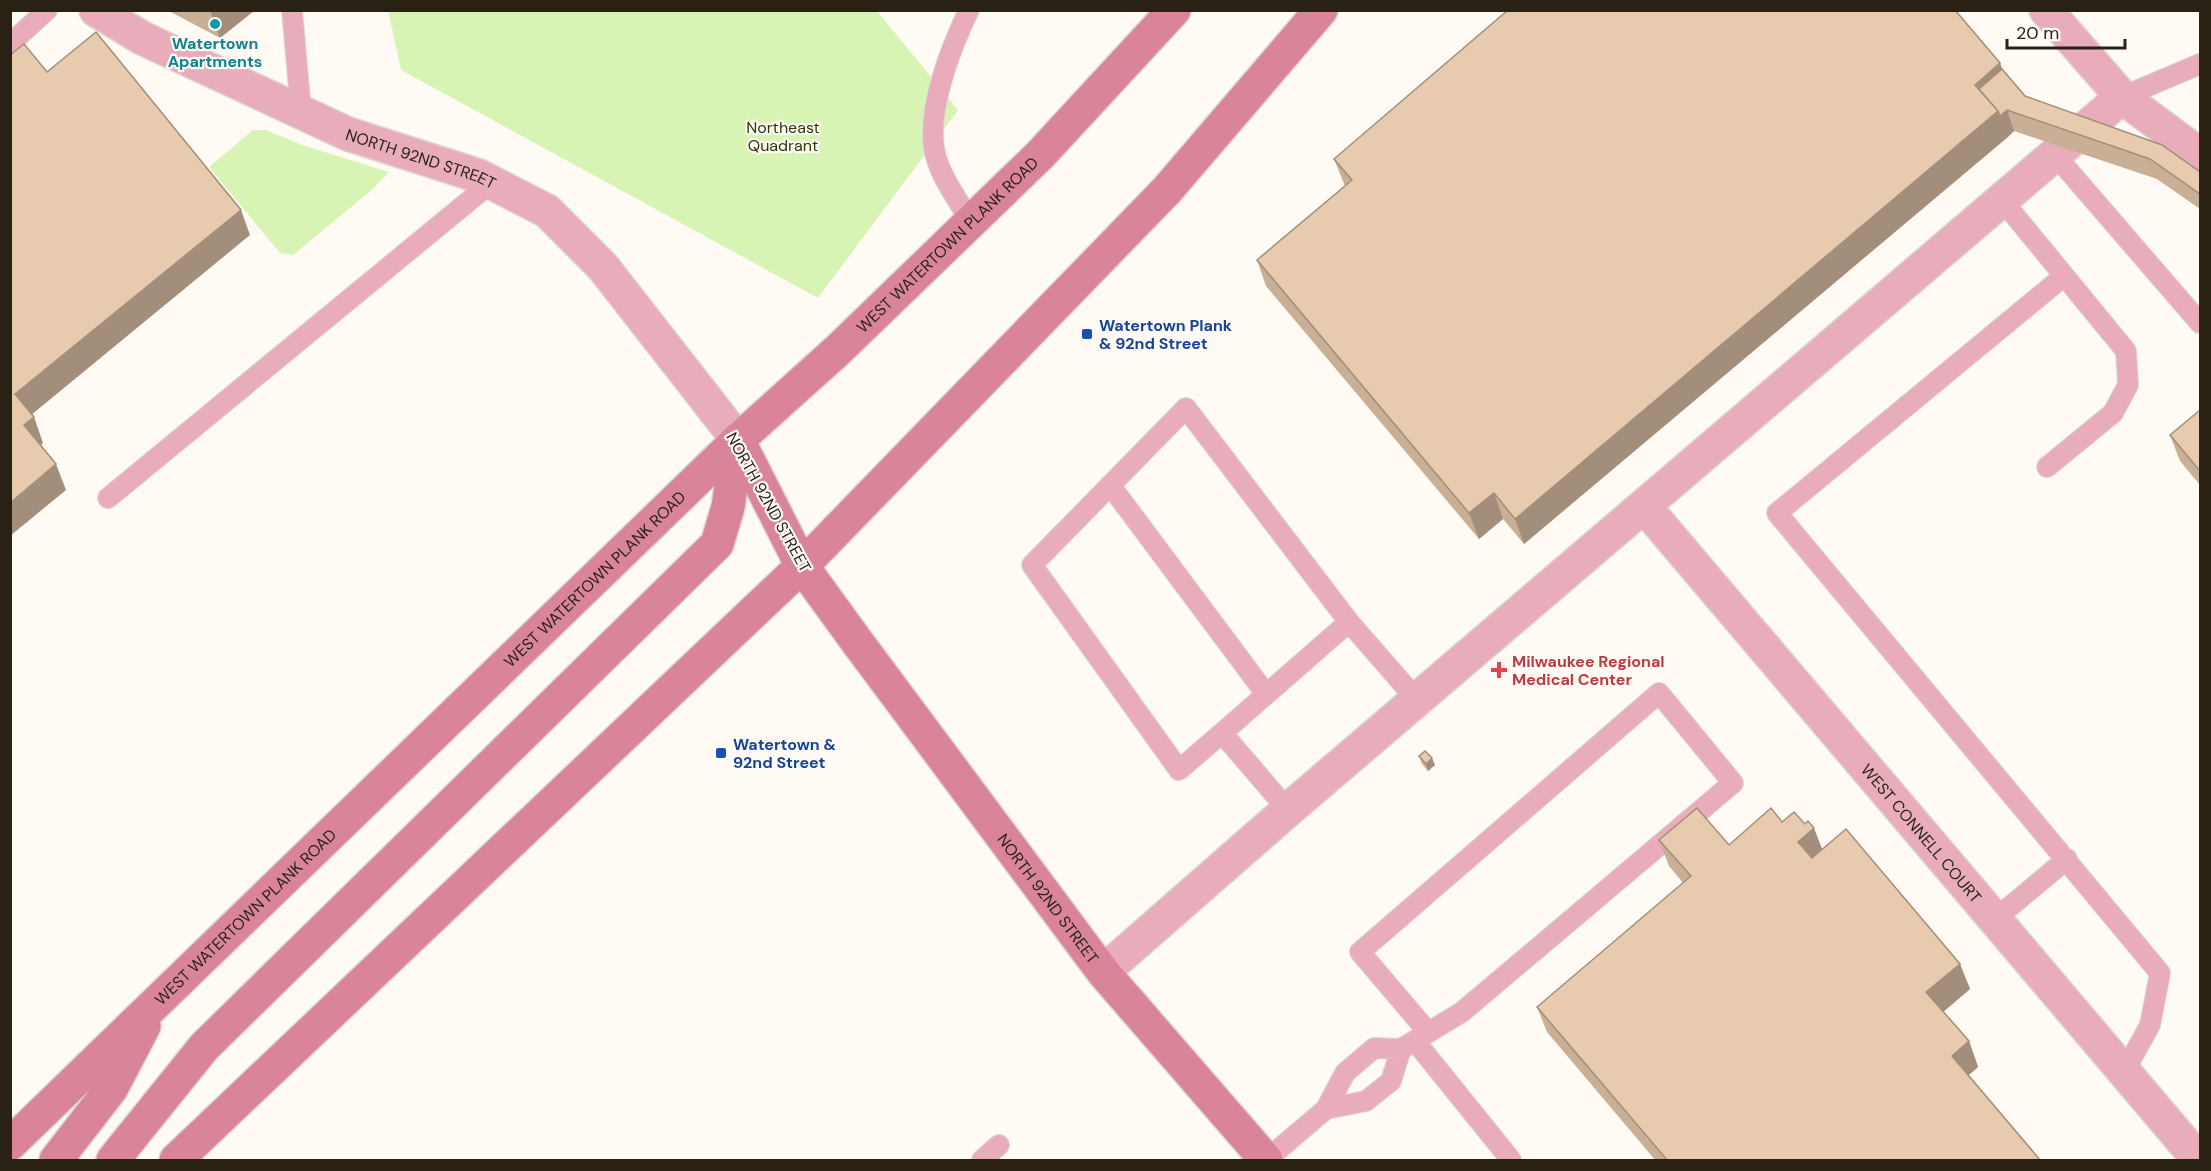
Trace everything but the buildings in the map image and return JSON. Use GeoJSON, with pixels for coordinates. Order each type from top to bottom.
{"type":"FeatureCollection","features":[{"type":"Feature","properties":{"kind":"main road","name":"WEST WATERTOWN PLANK ROAD"},"geometry":{"type":"LineString","coordinates":[[10,1144],[738,440],[838,350],[1040,155],[1174,10]]}},
{"type":"Feature","properties":{"kind":"main road"},"geometry":{"type":"LineString","coordinates":[[176,1161],[802,566],[1167,190],[1319,12]]}},
{"type":"Feature","properties":{"kind":"main road"},"geometry":{"type":"LineString","coordinates":[[113,1161],[204,1047],[717,544],[728,507],[738,440]]}},
{"type":"Feature","properties":{"kind":"main road","name":"NORTH 92ND STREET"},"geometry":{"type":"LineString","coordinates":[[738,440],[802,566],[1103,972],[1266,1160]]}},
{"type":"Feature","properties":{"kind":"main road"},"geometry":{"type":"LineString","coordinates":[[56,1161],[111,1089],[158,1000]]}},
{"type":"Feature","properties":{"kind":"street","name":"NORTH 92ND STREET"},"geometry":{"type":"LineString","coordinates":[[96,10],[142,38],[348,134],[492,182],[548,211],[603,267],[738,440]]}},
{"type":"Feature","properties":{"kind":"street"},"geometry":{"type":"LineString","coordinates":[[2046,10],[2122,97],[2200,155]]}},
{"type":"Feature","properties":{"kind":"street"},"geometry":{"type":"LineString","coordinates":[[1103,972],[1287,810],[2122,97]]}},
{"type":"Feature","properties":{"kind":"street","name":"WEST CONNELL COURT"},"geometry":{"type":"LineString","coordinates":[[1644,506],[2199,1161]]}},
{"type":"Feature","properties":{"kind":"lane"},"geometry":{"type":"LineString","coordinates":[[10,44],[47,10]]}},
{"type":"Feature","properties":{"kind":"lane"},"geometry":{"type":"LineString","coordinates":[[292,10],[301,112]]}},
{"type":"Feature","properties":{"kind":"lane"},"geometry":{"type":"LineString","coordinates":[[969,10],[958,33],[936,105],[934,148],[946,180],[971,222]]}},
{"type":"Feature","properties":{"kind":"lane"},"geometry":{"type":"LineString","coordinates":[[2122,97],[2200,64]]}},
{"type":"Feature","properties":{"kind":"lane"},"geometry":{"type":"LineString","coordinates":[[2055,154],[2200,323]]}},
{"type":"Feature","properties":{"kind":"lane"},"geometry":{"type":"LineString","coordinates":[[108,498],[492,182]]}},
{"type":"Feature","properties":{"kind":"lane"},"geometry":{"type":"LineString","coordinates":[[2002,200],[2126,351],[2128,385],[2113,413],[2047,467]]}},
{"type":"Feature","properties":{"kind":"lane"},"geometry":{"type":"LineString","coordinates":[[2064,276],[1777,513],[2160,973],[2150,1025],[2124,1072]]}},
{"type":"Feature","properties":{"kind":"lane"},"geometry":{"type":"LineString","coordinates":[[1349,622],[1179,770],[1032,565],[1186,408],[1349,622],[1417,700]]}},
{"type":"Feature","properties":{"kind":"lane"},"geometry":{"type":"LineString","coordinates":[[1110,485],[1266,694]]}},
{"type":"Feature","properties":{"kind":"lane"},"geometry":{"type":"LineString","coordinates":[[1266,1160],[1326,1109],[1345,1073],[1374,1048],[1415,1041],[1462,1012],[1733,783],[1659,693],[1360,952],[1415,1041],[1511,1161]]}},
{"type":"Feature","properties":{"kind":"lane"},"geometry":{"type":"LineString","coordinates":[[1222,733],[1287,810]]}},
{"type":"Feature","properties":{"kind":"lane"},"geometry":{"type":"LineString","coordinates":[[1995,919],[2067,859]]}},
{"type":"Feature","properties":{"kind":"lane"},"geometry":{"type":"LineString","coordinates":[[1326,1109],[1366,1101],[1391,1081],[1415,1041]]}},
{"type":"Feature","properties":{"kind":"lane"},"geometry":{"type":"LineString","coordinates":[[982,1161],[999,1145]]}},
{"type":"Feature","properties":{"kind":"green space","name":"Northeast Quadrant"},"geometry":{"type":"Polygon","coordinates":[[[388,11],[877,11],[958,110],[818,298],[401,70],[388,11]]]}},
{"type":"Feature","properties":{"kind":"green space"},"geometry":{"type":"Polygon","coordinates":[[[253,130],[266,130],[302,145],[389,172],[373,189],[293,255],[280,253],[209,167],[253,130]]]}},
{"type":"Feature","properties":{"kind":"place","name":"Watertown Apartments"},"geometry":{"type":"Point","coordinates":[215,24]}},
{"type":"Feature","properties":{"kind":"place","name":"Watertown Plank & 92nd Street"},"geometry":{"type":"Point","coordinates":[1087,334]}},
{"type":"Feature","properties":{"kind":"place","name":"Milwaukee Regional Medical Center"},"geometry":{"type":"Point","coordinates":[1499,670]}},
{"type":"Feature","properties":{"kind":"place","name":"Watertown & 92nd Street"},"geometry":{"type":"Point","coordinates":[721,753]}}]}
